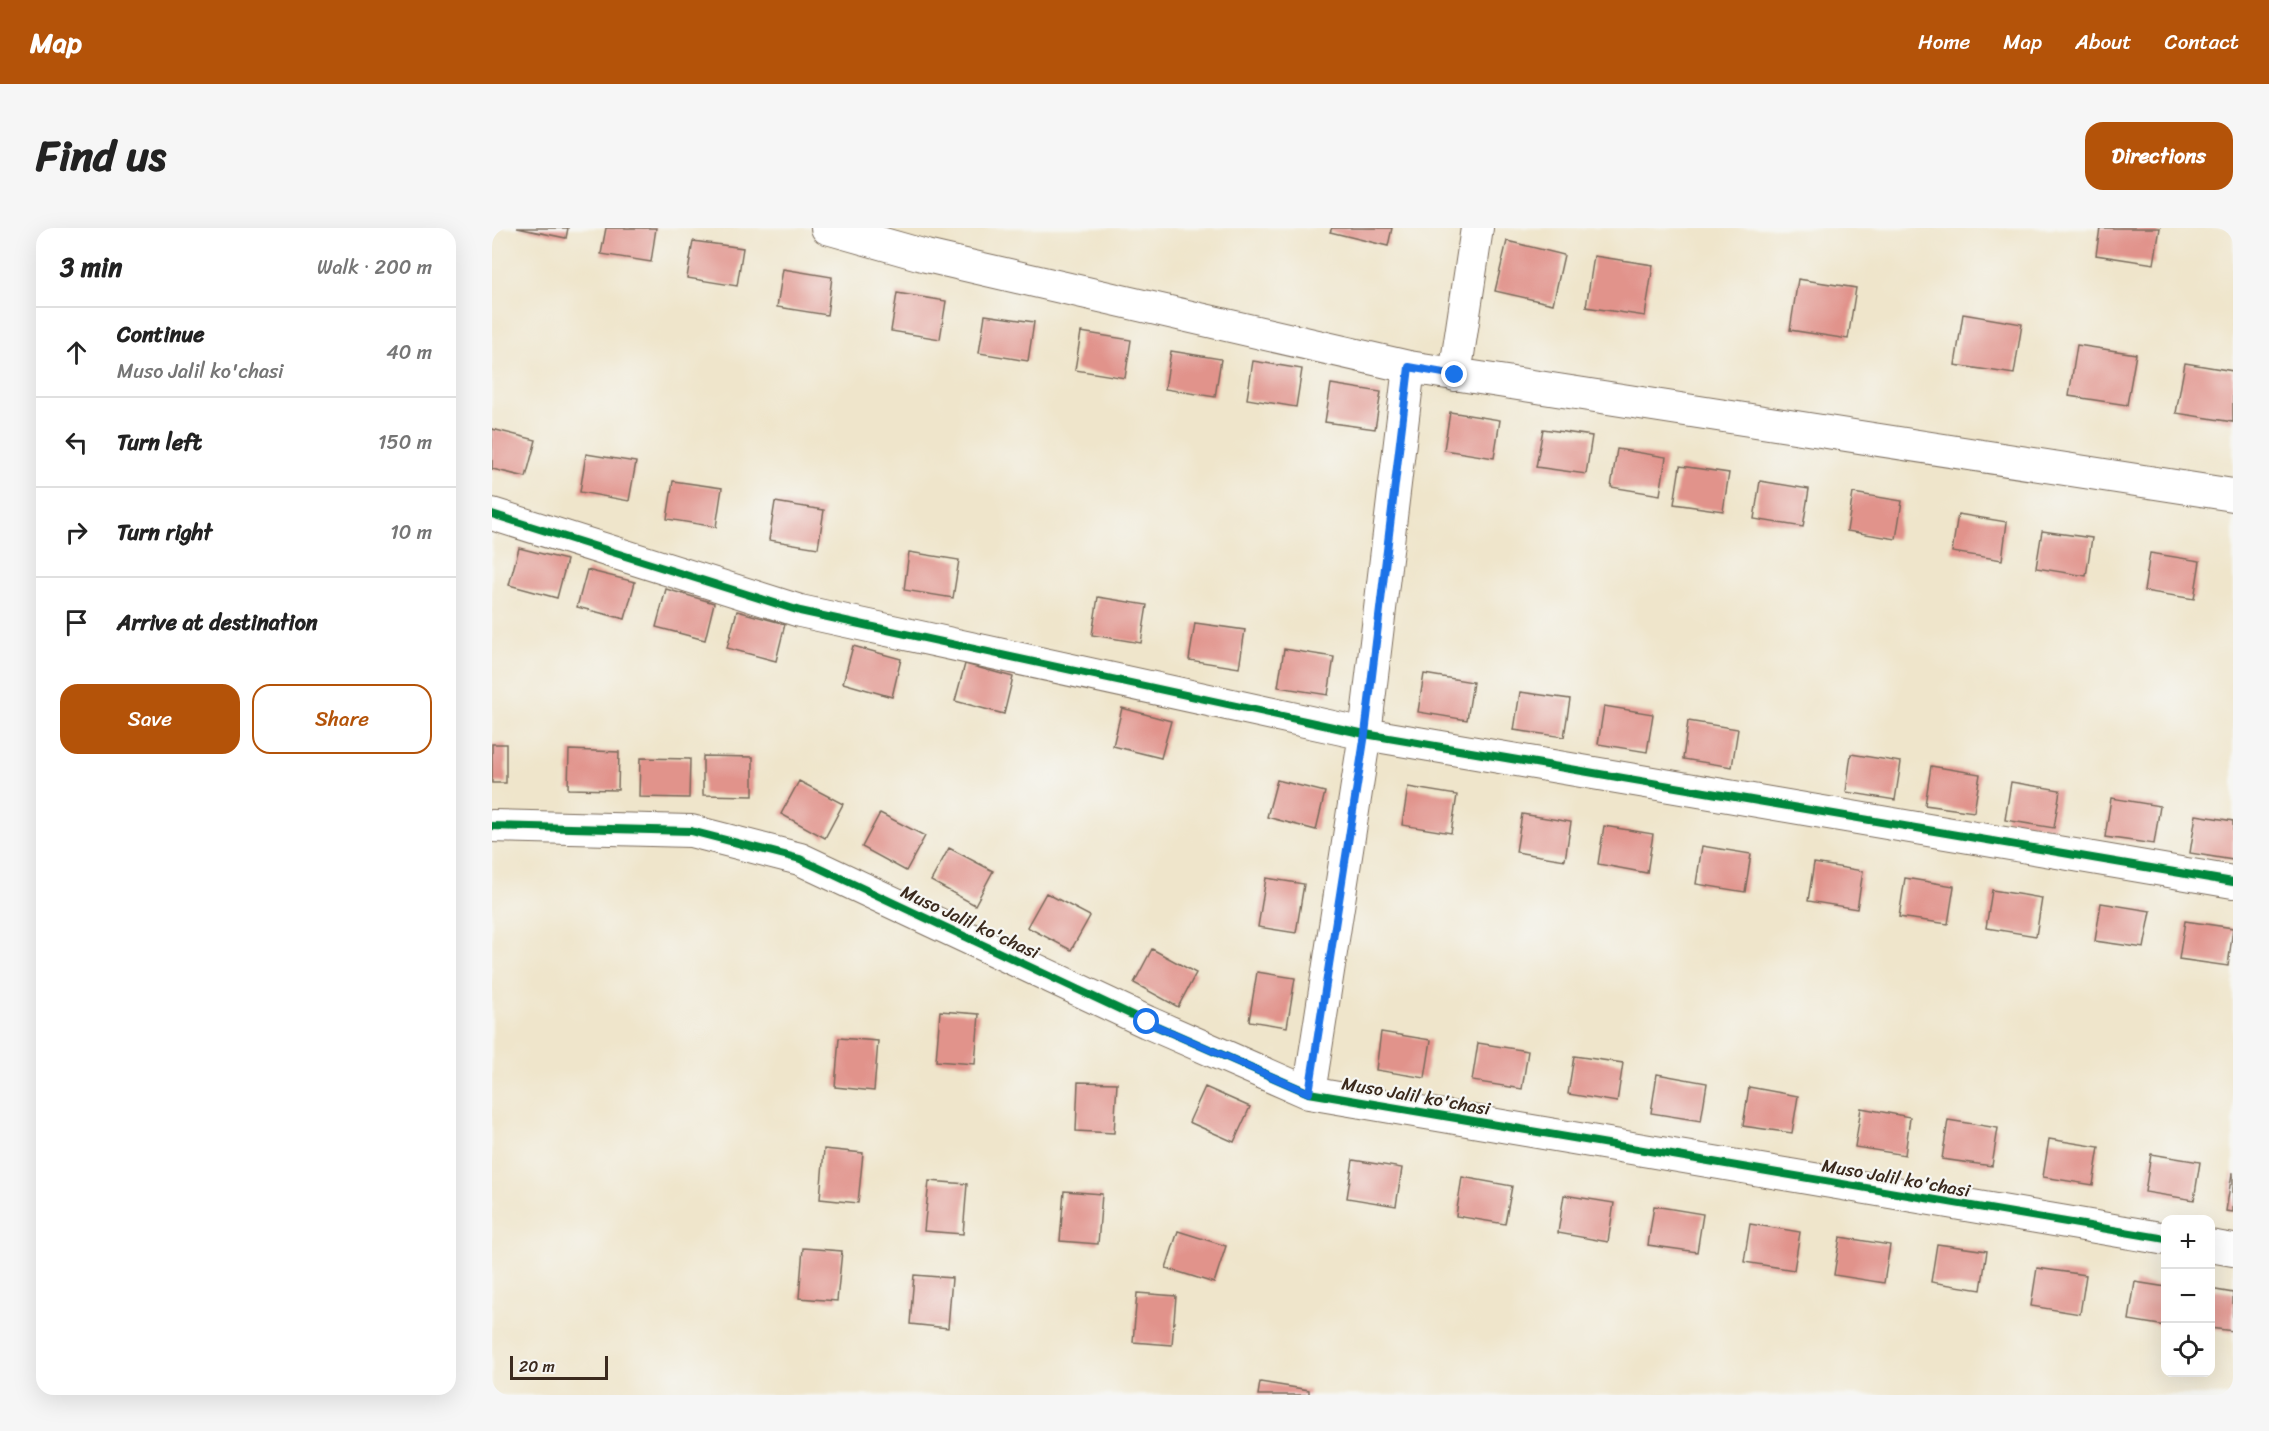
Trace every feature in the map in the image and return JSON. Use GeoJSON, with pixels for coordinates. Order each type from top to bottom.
{"type":"FeatureCollection","features":[{"type":"Feature","properties":{"kind":"street"},"geometry":{"type":"LineString","coordinates":[[827,228],[926,256],[1409,367],[2233,495]]}},
{"type":"Feature","properties":{"kind":"street"},"geometry":{"type":"LineString","coordinates":[[1455,375],[1477,228]]}},
{"type":"Feature","properties":{"kind":"street"},"geometry":{"type":"LineString","coordinates":[[1309,1093],[1365,734],[1409,367]]}},
{"type":"Feature","properties":{"kind":"street"},"geometry":{"type":"LineString","coordinates":[[492,514],[800,611],[1365,734],[2233,882]]}},
{"type":"Feature","properties":{"kind":"street","name":"Muso Jalil ko'chasi"},"geometry":{"type":"LineString","coordinates":[[492,826],[691,831],[800,859],[1147,1022],[1309,1093],[2161,1238]]}},
{"type":"Feature","properties":{"kind":"street"},"geometry":{"type":"LineString","coordinates":[[2215,1247],[2233,1250]]}},
{"type":"Feature","properties":{"kind":"building"},"geometry":{"type":"Polygon","coordinates":[[[517,228],[568,228],[566,238],[517,228]]]}},
{"type":"Feature","properties":{"kind":"building"},"geometry":{"type":"Polygon","coordinates":[[[606,228],[656,228],[651,262],[601,254],[606,228]]]}},
{"type":"Feature","properties":{"kind":"building"},"geometry":{"type":"Polygon","coordinates":[[[1332,228],[1392,228],[1388,246],[1330,232],[1332,228]]]}},
{"type":"Feature","properties":{"kind":"building"},"geometry":{"type":"Polygon","coordinates":[[[2100,228],[2160,228],[2154,264],[2096,255],[2100,228]]]}},
{"type":"Feature","properties":{"kind":"building"},"geometry":{"type":"Polygon","coordinates":[[[693,241],[743,248],[737,286],[687,278],[693,241]]]}},
{"type":"Feature","properties":{"kind":"building"},"geometry":{"type":"Polygon","coordinates":[[[1507,241],[1564,255],[1553,304],[1495,291],[1507,241]]]}},
{"type":"Feature","properties":{"kind":"building"},"geometry":{"type":"Polygon","coordinates":[[[1594,256],[1653,265],[1645,316],[1586,307],[1594,256]]]}},
{"type":"Feature","properties":{"kind":"building"},"geometry":{"type":"Polygon","coordinates":[[[783,269],[832,277],[827,315],[777,307],[783,269]]]}},
{"type":"Feature","properties":{"kind":"building"},"geometry":{"type":"Polygon","coordinates":[[[1798,279],[1856,288],[1848,339],[1790,330],[1798,279]]]}},
{"type":"Feature","properties":{"kind":"building"},"geometry":{"type":"Polygon","coordinates":[[[897,293],[946,301],[940,339],[891,331],[897,293]]]}},
{"type":"Feature","properties":{"kind":"building"},"geometry":{"type":"Polygon","coordinates":[[[1963,314],[2022,324],[2014,374],[1955,365],[1963,314]]]}},
{"type":"Feature","properties":{"kind":"building"},"geometry":{"type":"Polygon","coordinates":[[[985,315],[1034,322],[1028,361],[979,353],[985,315]]]}},
{"type":"Feature","properties":{"kind":"building"},"geometry":{"type":"Polygon","coordinates":[[[1081,332],[1131,340],[1125,378],[1075,370],[1081,332]]]}},
{"type":"Feature","properties":{"kind":"building"},"geometry":{"type":"Polygon","coordinates":[[[2077,345],[2136,354],[2127,405],[2069,396],[2077,345]]]}},
{"type":"Feature","properties":{"kind":"building"},"geometry":{"type":"Polygon","coordinates":[[[1171,351],[1221,359],[1215,397],[1165,389],[1171,351]]]}},
{"type":"Feature","properties":{"kind":"building"},"geometry":{"type":"Polygon","coordinates":[[[1253,361],[1302,369],[1296,407],[1247,399],[1253,361]]]}},
{"type":"Feature","properties":{"kind":"building"},"geometry":{"type":"Polygon","coordinates":[[[2185,363],[2233,371],[2233,422],[2176,413],[2185,363]]]}},
{"type":"Feature","properties":{"kind":"building"},"geometry":{"type":"Polygon","coordinates":[[[1331,384],[1381,392],[1375,429],[1325,422],[1331,384]]]}},
{"type":"Feature","properties":{"kind":"building"},"geometry":{"type":"Polygon","coordinates":[[[1450,412],[1500,420],[1494,458],[1444,450],[1450,412]]]}},
{"type":"Feature","properties":{"kind":"building"},"geometry":{"type":"Polygon","coordinates":[[[492,429],[536,440],[526,477],[492,469],[492,429]]]}},
{"type":"Feature","properties":{"kind":"building"},"geometry":{"type":"Polygon","coordinates":[[[1543,429],[1592,436],[1586,474],[1536,467],[1543,429]]]}},
{"type":"Feature","properties":{"kind":"building"},"geometry":{"type":"Polygon","coordinates":[[[1617,449],[1666,457],[1660,495],[1611,487],[1617,449]]]}},
{"type":"Feature","properties":{"kind":"building"},"geometry":{"type":"Polygon","coordinates":[[[586,454],[636,462],[629,501],[580,492],[586,454]]]}},
{"type":"Feature","properties":{"kind":"building"},"geometry":{"type":"Polygon","coordinates":[[[1680,466],[1729,473],[1723,511],[1674,504],[1680,466]]]}},
{"type":"Feature","properties":{"kind":"building"},"geometry":{"type":"Polygon","coordinates":[[[673,481],[722,488],[716,527],[667,519],[673,481]]]}},
{"type":"Feature","properties":{"kind":"building"},"geometry":{"type":"Polygon","coordinates":[[[1760,481],[1809,489],[1803,527],[1754,519],[1760,481]]]}},
{"type":"Feature","properties":{"kind":"building"},"geometry":{"type":"Polygon","coordinates":[[[1853,493],[1902,501],[1896,539],[1847,531],[1853,493]]]}},
{"type":"Feature","properties":{"kind":"building"},"geometry":{"type":"Polygon","coordinates":[[[775,502],[824,510],[818,548],[769,540],[775,502]]]}},
{"type":"Feature","properties":{"kind":"building"},"geometry":{"type":"Polygon","coordinates":[[[1958,514],[2007,522],[2002,560],[1952,552],[1958,514]]]}},
{"type":"Feature","properties":{"kind":"building"},"geometry":{"type":"Polygon","coordinates":[[[2042,531],[2092,538],[2086,576],[2036,568],[2042,531]]]}},
{"type":"Feature","properties":{"kind":"building"},"geometry":{"type":"Polygon","coordinates":[[[519,548],[567,560],[557,598],[509,585],[519,548]]]}},
{"type":"Feature","properties":{"kind":"building"},"geometry":{"type":"Polygon","coordinates":[[[909,552],[959,560],[953,598],[904,590],[909,552]]]}},
{"type":"Feature","properties":{"kind":"building"},"geometry":{"type":"Polygon","coordinates":[[[2150,553],[2200,561],[2194,599],[2144,591],[2150,553]]]}},
{"type":"Feature","properties":{"kind":"building"},"geometry":{"type":"Polygon","coordinates":[[[587,570],[635,582],[625,619],[577,607],[587,570]]]}},
{"type":"Feature","properties":{"kind":"building"},"geometry":{"type":"Polygon","coordinates":[[[666,589],[714,603],[705,640],[656,627],[666,589]]]}},
{"type":"Feature","properties":{"kind":"building"},"geometry":{"type":"Polygon","coordinates":[[[1098,597],[1147,605],[1141,643],[1092,635],[1098,597]]]}},
{"type":"Feature","properties":{"kind":"building"},"geometry":{"type":"Polygon","coordinates":[[[737,611],[785,624],[776,661],[727,648],[737,611]]]}},
{"type":"Feature","properties":{"kind":"building"},"geometry":{"type":"Polygon","coordinates":[[[1195,623],[1245,630],[1239,668],[1189,660],[1195,623]]]}},
{"type":"Feature","properties":{"kind":"building"},"geometry":{"type":"Polygon","coordinates":[[[853,646],[901,659],[892,697],[843,683],[853,646]]]}},
{"type":"Feature","properties":{"kind":"building"},"geometry":{"type":"Polygon","coordinates":[[[1284,649],[1334,657],[1328,695],[1278,687],[1284,649]]]}},
{"type":"Feature","properties":{"kind":"building"},"geometry":{"type":"Polygon","coordinates":[[[965,664],[1013,677],[1004,714],[955,701],[965,664]]]}},
{"type":"Feature","properties":{"kind":"building"},"geometry":{"type":"Polygon","coordinates":[[[1424,674],[1473,682],[1467,720],[1418,712],[1424,674]]]}},
{"type":"Feature","properties":{"kind":"building"},"geometry":{"type":"Polygon","coordinates":[[[1520,692],[1570,699],[1564,737],[1514,730],[1520,692]]]}},
{"type":"Feature","properties":{"kind":"building"},"geometry":{"type":"Polygon","coordinates":[[[1604,706],[1653,714],[1647,752],[1598,744],[1604,706]]]}},
{"type":"Feature","properties":{"kind":"building"},"geometry":{"type":"Polygon","coordinates":[[[1122,708],[1171,721],[1161,758],[1113,746],[1122,708]]]}},
{"type":"Feature","properties":{"kind":"building"},"geometry":{"type":"Polygon","coordinates":[[[1688,721],[1738,729],[1732,767],[1683,759],[1688,721]]]}},
{"type":"Feature","properties":{"kind":"building"},"geometry":{"type":"Polygon","coordinates":[[[492,744],[506,744],[506,783],[492,783],[492,744]]]}},
{"type":"Feature","properties":{"kind":"building"},"geometry":{"type":"Polygon","coordinates":[[[569,750],[619,752],[618,790],[568,789],[569,750]]]}},
{"type":"Feature","properties":{"kind":"building"},"geometry":{"type":"Polygon","coordinates":[[[1851,754],[1901,762],[1895,800],[1846,792],[1851,754]]]}},
{"type":"Feature","properties":{"kind":"building"},"geometry":{"type":"Polygon","coordinates":[[[703,756],[753,757],[753,796],[703,795],[703,756]]]}},
{"type":"Feature","properties":{"kind":"building"},"geometry":{"type":"Polygon","coordinates":[[[640,758],[690,759],[689,798],[639,797],[640,758]]]}},
{"type":"Feature","properties":{"kind":"building"},"geometry":{"type":"Polygon","coordinates":[[[1931,766],[1980,774],[1974,812],[1925,805],[1931,766]]]}},
{"type":"Feature","properties":{"kind":"building"},"geometry":{"type":"Polygon","coordinates":[[[1277,780],[1325,792],[1316,830],[1267,817],[1277,780]]]}},
{"type":"Feature","properties":{"kind":"building"},"geometry":{"type":"Polygon","coordinates":[[[799,781],[843,804],[825,838],[781,814],[799,781]]]}},
{"type":"Feature","properties":{"kind":"building"},"geometry":{"type":"Polygon","coordinates":[[[2011,782],[2060,790],[2054,828],[2005,820],[2011,782]]]}},
{"type":"Feature","properties":{"kind":"building"},"geometry":{"type":"Polygon","coordinates":[[[1408,787],[1457,795],[1451,833],[1402,825],[1408,787]]]}},
{"type":"Feature","properties":{"kind":"building"},"geometry":{"type":"Polygon","coordinates":[[[2111,798],[2160,806],[2154,844],[2105,837],[2111,798]]]}},
{"type":"Feature","properties":{"kind":"building"},"geometry":{"type":"Polygon","coordinates":[[[880,813],[925,836],[906,871],[862,847],[880,813]]]}},
{"type":"Feature","properties":{"kind":"building"},"geometry":{"type":"Polygon","coordinates":[[[1522,814],[1571,822],[1565,860],[1516,852],[1522,814]]]}},
{"type":"Feature","properties":{"kind":"building"},"geometry":{"type":"Polygon","coordinates":[[[2196,815],[2233,821],[2233,860],[2190,853],[2196,815]]]}},
{"type":"Feature","properties":{"kind":"building"},"geometry":{"type":"Polygon","coordinates":[[[1604,826],[1653,834],[1647,873],[1598,864],[1604,826]]]}},
{"type":"Feature","properties":{"kind":"building"},"geometry":{"type":"Polygon","coordinates":[[[1702,846],[1751,854],[1745,892],[1696,884],[1702,846]]]}},
{"type":"Feature","properties":{"kind":"building"},"geometry":{"type":"Polygon","coordinates":[[[949,848],[993,871],[975,905],[931,881],[949,848]]]}},
{"type":"Feature","properties":{"kind":"building"},"geometry":{"type":"Polygon","coordinates":[[[1814,863],[1863,871],[1857,909],[1808,901],[1814,863]]]}},
{"type":"Feature","properties":{"kind":"building"},"geometry":{"type":"Polygon","coordinates":[[[1266,878],[1304,884],[1296,933],[1258,927],[1266,878]]]}},
{"type":"Feature","properties":{"kind":"building"},"geometry":{"type":"Polygon","coordinates":[[[1905,878],[1954,886],[1948,924],[1899,917],[1905,878]]]}},
{"type":"Feature","properties":{"kind":"building"},"geometry":{"type":"Polygon","coordinates":[[[1992,890],[2042,898],[2036,936],[1986,928],[1992,890]]]}},
{"type":"Feature","properties":{"kind":"building"},"geometry":{"type":"Polygon","coordinates":[[[1046,893],[1090,916],[1071,950],[1027,927],[1046,893]]]}},
{"type":"Feature","properties":{"kind":"building"},"geometry":{"type":"Polygon","coordinates":[[[2101,903],[2151,911],[2144,948],[2095,941],[2101,903]]]}},
{"type":"Feature","properties":{"kind":"building"},"geometry":{"type":"Polygon","coordinates":[[[2185,921],[2233,928],[2228,966],[2179,959],[2185,921]]]}},
{"type":"Feature","properties":{"kind":"building"},"geometry":{"type":"Polygon","coordinates":[[[1152,949],[1196,973],[1178,1007],[1134,983],[1152,949]]]}},
{"type":"Feature","properties":{"kind":"building"},"geometry":{"type":"Polygon","coordinates":[[[1257,972],[1295,978],[1287,1027],[1249,1021],[1257,972]]]}},
{"type":"Feature","properties":{"kind":"building"},"geometry":{"type":"Polygon","coordinates":[[[940,1011],[979,1014],[975,1064],[936,1061],[940,1011]]]}},
{"type":"Feature","properties":{"kind":"building"},"geometry":{"type":"Polygon","coordinates":[[[1381,1032],[1431,1040],[1425,1078],[1376,1070],[1381,1032]]]}},
{"type":"Feature","properties":{"kind":"building"},"geometry":{"type":"Polygon","coordinates":[[[839,1038],[878,1041],[874,1091],[835,1087],[839,1038]]]}},
{"type":"Feature","properties":{"kind":"building"},"geometry":{"type":"Polygon","coordinates":[[[1478,1043],[1528,1051],[1522,1089],[1472,1081],[1478,1043]]]}},
{"type":"Feature","properties":{"kind":"building"},"geometry":{"type":"Polygon","coordinates":[[[1574,1056],[1623,1063],[1617,1102],[1568,1094],[1574,1056]]]}},
{"type":"Feature","properties":{"kind":"building"},"geometry":{"type":"Polygon","coordinates":[[[1657,1074],[1707,1083],[1701,1121],[1651,1113],[1657,1074]]]}},
{"type":"Feature","properties":{"kind":"building"},"geometry":{"type":"Polygon","coordinates":[[[1078,1082],[1117,1083],[1114,1133],[1076,1131],[1078,1082]]]}},
{"type":"Feature","properties":{"kind":"building"},"geometry":{"type":"Polygon","coordinates":[[[1205,1087],[1250,1107],[1234,1142],[1189,1122],[1205,1087]]]}},
{"type":"Feature","properties":{"kind":"building"},"geometry":{"type":"Polygon","coordinates":[[[1749,1087],[1798,1096],[1792,1133],[1743,1126],[1749,1087]]]}},
{"type":"Feature","properties":{"kind":"building"},"geometry":{"type":"Polygon","coordinates":[[[1861,1108],[1910,1117],[1905,1155],[1855,1147],[1861,1108]]]}},
{"type":"Feature","properties":{"kind":"building"},"geometry":{"type":"Polygon","coordinates":[[[1948,1120],[1998,1128],[1992,1166],[1942,1159],[1948,1120]]]}},
{"type":"Feature","properties":{"kind":"building"},"geometry":{"type":"Polygon","coordinates":[[[2049,1139],[2099,1147],[2093,1185],[2043,1177],[2049,1139]]]}},
{"type":"Feature","properties":{"kind":"building"},"geometry":{"type":"Polygon","coordinates":[[[824,1149],[863,1153],[858,1203],[820,1199],[824,1149]]]}},
{"type":"Feature","properties":{"kind":"building"},"geometry":{"type":"Polygon","coordinates":[[[2151,1154],[2200,1162],[2194,1200],[2145,1192],[2151,1154]]]}},
{"type":"Feature","properties":{"kind":"building"},"geometry":{"type":"Polygon","coordinates":[[[1353,1160],[1402,1168],[1396,1206],[1347,1198],[1353,1160]]]}},
{"type":"Feature","properties":{"kind":"building"},"geometry":{"type":"Polygon","coordinates":[[[2233,1173],[2233,1212],[2226,1211],[2233,1173]]]}},
{"type":"Feature","properties":{"kind":"building"},"geometry":{"type":"Polygon","coordinates":[[[1462,1177],[1512,1186],[1505,1224],[1456,1216],[1462,1177]]]}},
{"type":"Feature","properties":{"kind":"building"},"geometry":{"type":"Polygon","coordinates":[[[929,1181],[967,1184],[963,1234],[924,1231],[929,1181]]]}},
{"type":"Feature","properties":{"kind":"building"},"geometry":{"type":"Polygon","coordinates":[[[1064,1191],[1102,1194],[1098,1244],[1060,1241],[1064,1191]]]}},
{"type":"Feature","properties":{"kind":"building"},"geometry":{"type":"Polygon","coordinates":[[[1564,1195],[1614,1203],[1608,1242],[1558,1233],[1564,1195]]]}},
{"type":"Feature","properties":{"kind":"building"},"geometry":{"type":"Polygon","coordinates":[[[1654,1206],[1703,1214],[1697,1252],[1648,1245],[1654,1206]]]}},
{"type":"Feature","properties":{"kind":"building"},"geometry":{"type":"Polygon","coordinates":[[[1750,1224],[1800,1232],[1794,1270],[1744,1262],[1750,1224]]]}},
{"type":"Feature","properties":{"kind":"building"},"geometry":{"type":"Polygon","coordinates":[[[1178,1231],[1226,1246],[1214,1283],[1166,1268],[1178,1231]]]}},
{"type":"Feature","properties":{"kind":"building"},"geometry":{"type":"Polygon","coordinates":[[[1840,1237],[1890,1245],[1884,1283],[1834,1275],[1840,1237]]]}},
{"type":"Feature","properties":{"kind":"building"},"geometry":{"type":"Polygon","coordinates":[[[1937,1244],[1987,1251],[1981,1290],[1931,1282],[1937,1244]]]}},
{"type":"Feature","properties":{"kind":"building"},"geometry":{"type":"Polygon","coordinates":[[[803,1248],[842,1251],[837,1301],[799,1298],[803,1248]]]}},
{"type":"Feature","properties":{"kind":"building"},"geometry":{"type":"Polygon","coordinates":[[[2037,1268],[2086,1275],[2080,1314],[2031,1306],[2037,1268]]]}},
{"type":"Feature","properties":{"kind":"building"},"geometry":{"type":"Polygon","coordinates":[[[914,1275],[952,1278],[948,1328],[910,1324],[914,1275]]]}},
{"type":"Feature","properties":{"kind":"building"},"geometry":{"type":"Polygon","coordinates":[[[2135,1282],[2161,1286],[2161,1325],[2129,1320],[2135,1282]]]}},
{"type":"Feature","properties":{"kind":"building"},"geometry":{"type":"Polygon","coordinates":[[[2215,1290],[2233,1293],[2233,1331],[2215,1329],[2215,1290]]]}},
{"type":"Feature","properties":{"kind":"building"},"geometry":{"type":"Polygon","coordinates":[[[1137,1293],[1176,1296],[1172,1345],[1133,1342],[1137,1293]]]}},
{"type":"Feature","properties":{"kind":"building"},"geometry":{"type":"Polygon","coordinates":[[[1260,1382],[1309,1390],[1309,1395],[1258,1395],[1260,1382]]]}},
{"type":"Feature","properties":{"kind":"cycle path"},"geometry":{"type":"LineString","coordinates":[[492,514],[800,611],[1365,734],[2233,882]]}},
{"type":"Feature","properties":{"kind":"cycle path"},"geometry":{"type":"LineString","coordinates":[[492,826],[691,831],[800,859],[1147,1022],[1309,1093],[2161,1238]]}},
{"type":"Feature","properties":{"kind":"route"},"geometry":{"type":"LineString","coordinates":[[1147,1022],[1309,1093],[1365,734],[1409,367],[1455,375]]}}]}
